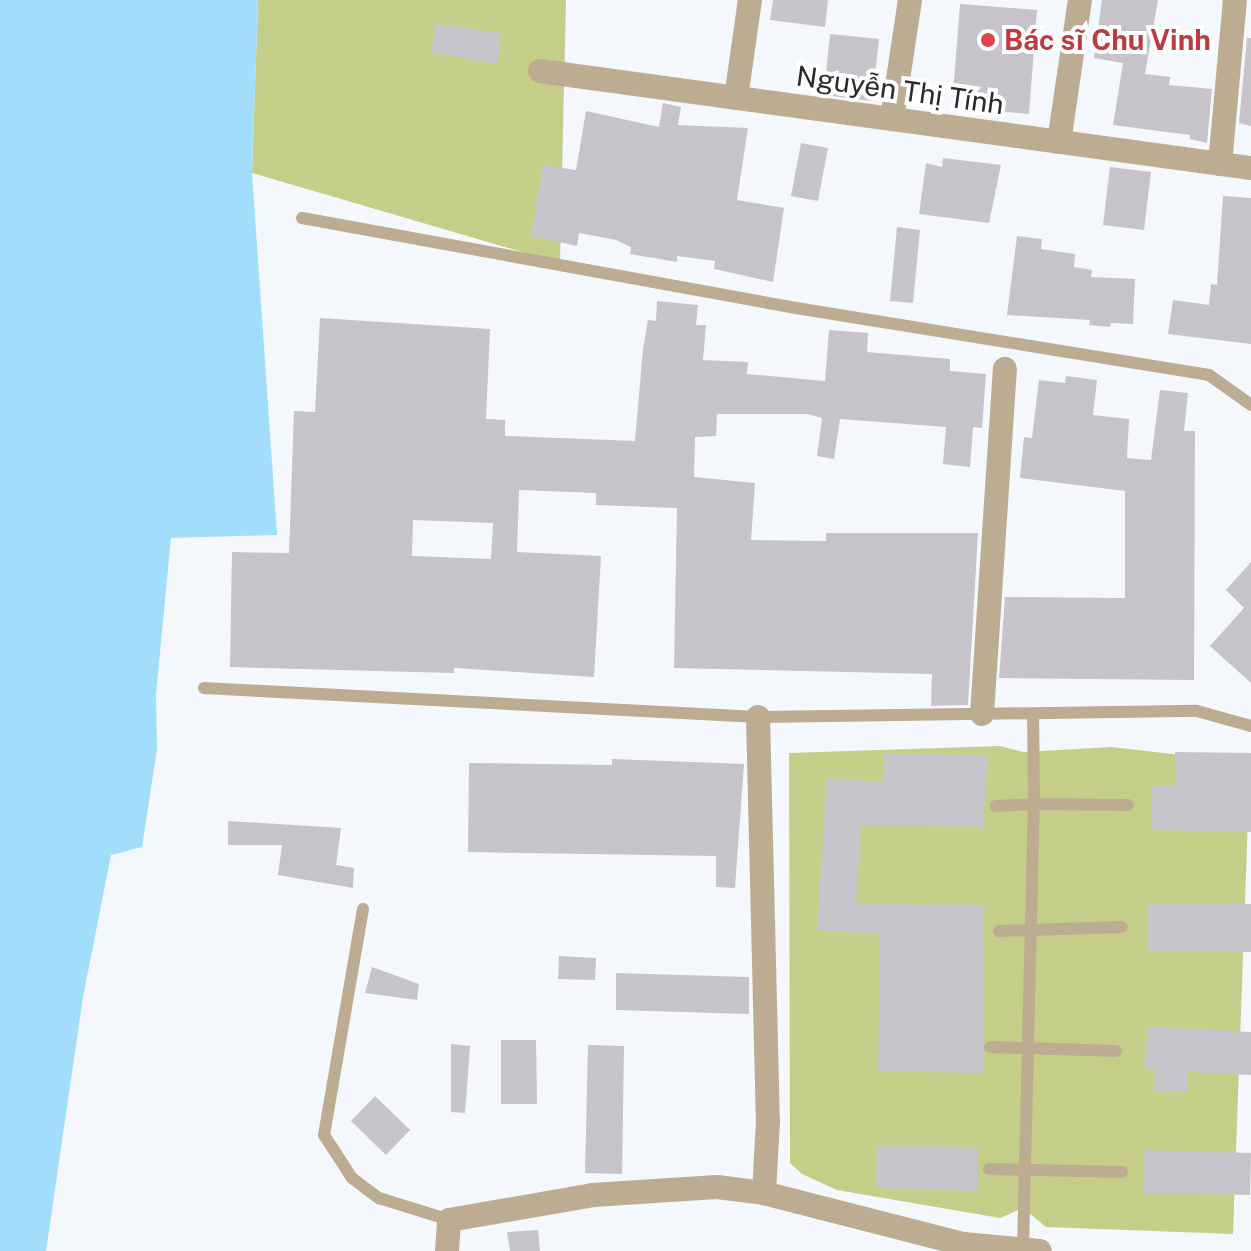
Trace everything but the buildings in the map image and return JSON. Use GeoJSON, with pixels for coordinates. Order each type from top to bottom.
{"type":"FeatureCollection","features":[{"type":"Feature","properties":{"kind":"street"},"geometry":{"type":"LineString","coordinates":[[736,98],[750,0]]}},
{"type":"Feature","properties":{"kind":"street"},"geometry":{"type":"LineString","coordinates":[[892,119],[910,0]]}},
{"type":"Feature","properties":{"kind":"street"},"geometry":{"type":"LineString","coordinates":[[1059,142],[1080,0]]}},
{"type":"Feature","properties":{"kind":"street"},"geometry":{"type":"LineString","coordinates":[[1220,164],[1235,0]]}},
{"type":"Feature","properties":{"kind":"street","name":"Nguyễn Thị Tính"},"geometry":{"type":"LineString","coordinates":[[540,71],[1251,168]]}},
{"type":"Feature","properties":{"kind":"street"},"geometry":{"type":"LineString","coordinates":[[982,714],[1005,369]]}},
{"type":"Feature","properties":{"kind":"street"},"geometry":{"type":"LineString","coordinates":[[758,717],[768,1121],[764,1193]]}},
{"type":"Feature","properties":{"kind":"street"},"geometry":{"type":"LineString","coordinates":[[447,1251],[449,1220],[593,1195],[717,1187],[764,1193],[963,1244],[1032,1250]]}},
{"type":"Feature","properties":{"kind":"lane"},"geometry":{"type":"LineString","coordinates":[[302,218],[796,308],[1209,375],[1251,405]]}},
{"type":"Feature","properties":{"kind":"lane"},"geometry":{"type":"LineString","coordinates":[[204,688],[758,717],[1197,711],[1251,726]]}},
{"type":"Feature","properties":{"kind":"lane"},"geometry":{"type":"LineString","coordinates":[[1032,1250],[1025,1169],[1034,804],[1033,714]]}},
{"type":"Feature","properties":{"kind":"lane"},"geometry":{"type":"LineString","coordinates":[[996,806],[1128,805]]}},
{"type":"Feature","properties":{"kind":"lane"},"geometry":{"type":"LineString","coordinates":[[363,909],[324,1135],[352,1178],[379,1198],[449,1220]]}},
{"type":"Feature","properties":{"kind":"lane"},"geometry":{"type":"LineString","coordinates":[[999,931],[1122,927]]}},
{"type":"Feature","properties":{"kind":"lane"},"geometry":{"type":"LineString","coordinates":[[990,1047],[1116,1051]]}},
{"type":"Feature","properties":{"kind":"lane"},"geometry":{"type":"LineString","coordinates":[[989,1169],[1122,1172]]}},
{"type":"Feature","properties":{"kind":"green space"},"geometry":{"type":"Polygon","coordinates":[[[258,0],[566,0],[560,263],[252,173],[258,0]]]}},
{"type":"Feature","properties":{"kind":"green space"},"geometry":{"type":"Polygon","coordinates":[[[1000,746],[1023,752],[1112,747],[1250,763],[1233,1234],[1046,1227],[1023,1208],[1000,1218],[837,1190],[802,1174],[790,1163],[789,753],[1000,746]]]}},
{"type":"Feature","properties":{"kind":"water"},"geometry":{"type":"Polygon","coordinates":[[[0,0],[258,0],[252,173],[277,535],[171,538],[156,694],[157,749],[142,847],[111,855],[83,997],[46,1251],[0,1251],[0,0]]]}},
{"type":"Feature","properties":{"kind":"place","name":"Bác sĩ Chu Vinh"},"geometry":{"type":"Point","coordinates":[988,40]}}]}
